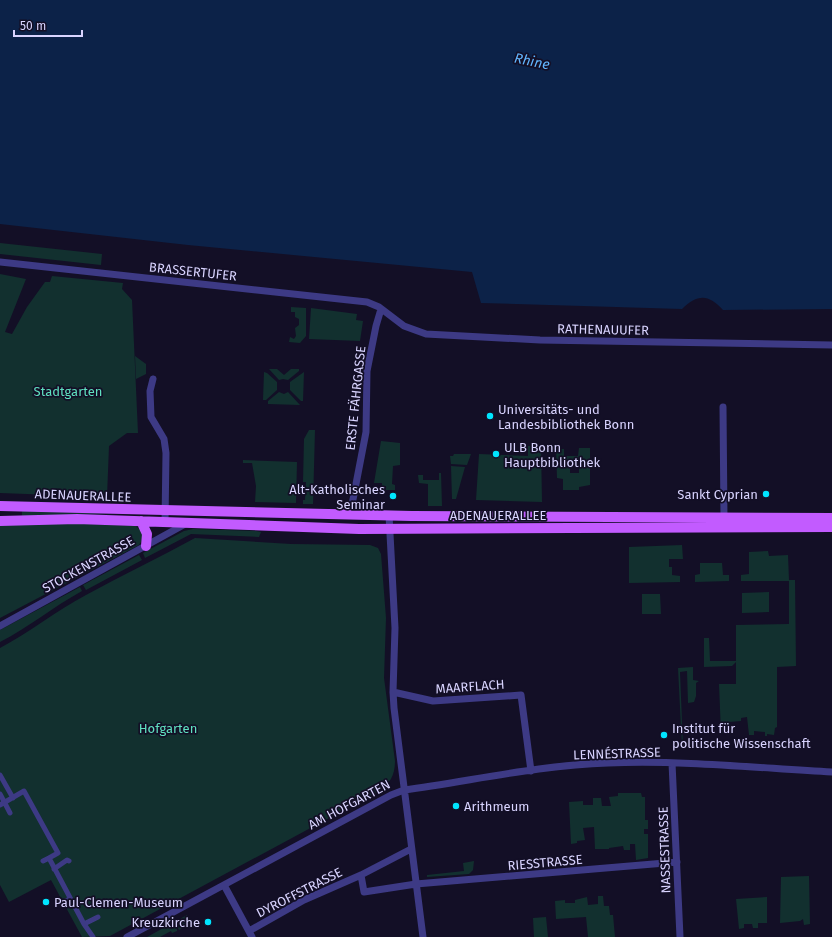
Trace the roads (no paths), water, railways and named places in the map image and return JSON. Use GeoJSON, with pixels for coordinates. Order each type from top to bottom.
{"type":"FeatureCollection","features":[{"type":"Feature","properties":{"kind":"main road","name":"ADENAUERALLEE"},"geometry":{"type":"LineString","coordinates":[[0,506],[350,515],[832,518]]}},
{"type":"Feature","properties":{"kind":"main road"},"geometry":{"type":"LineString","coordinates":[[187,523],[208,512]]}},
{"type":"Feature","properties":{"kind":"main road","name":"ADENAUERALLEE"},"geometry":{"type":"LineString","coordinates":[[0,521],[77,519],[389,530],[692,526],[832,527]]}},
{"type":"Feature","properties":{"kind":"main road"},"geometry":{"type":"LineString","coordinates":[[141,521],[147,534],[146,546]]}},
{"type":"Feature","properties":{"kind":"street","name":"BRASSERTUFER"},"geometry":{"type":"LineString","coordinates":[[0,262],[367,302],[381,309]]}},
{"type":"Feature","properties":{"kind":"street","name":"RATHENAUUFER"},"geometry":{"type":"LineString","coordinates":[[381,309],[404,326],[426,334],[540,340],[832,346]]}},
{"type":"Feature","properties":{"kind":"street","name":"ERSTE FÄHRGASSE"},"geometry":{"type":"LineString","coordinates":[[350,515],[366,432],[367,371],[381,309]]}},
{"type":"Feature","properties":{"kind":"street"},"geometry":{"type":"LineString","coordinates":[[153,379],[150,391],[151,417],[164,439],[166,446],[165,522]]}},
{"type":"Feature","properties":{"kind":"street"},"geometry":{"type":"LineString","coordinates":[[723,407],[724,518]]}},
{"type":"Feature","properties":{"kind":"street","name":"AM HOFGARTEN"},"geometry":{"type":"LineString","coordinates":[[127,937],[390,795],[404,790],[393,692],[395,628],[389,515]]}},
{"type":"Feature","properties":{"kind":"street","name":"STOCKENSTRASSE"},"geometry":{"type":"LineString","coordinates":[[0,626],[187,523]]}},
{"type":"Feature","properties":{"kind":"street","name":"MAARFLACH"},"geometry":{"type":"LineString","coordinates":[[393,692],[433,701],[520,695],[531,771]]}},
{"type":"Feature","properties":{"kind":"street","name":"LENNÉSTRASSE"},"geometry":{"type":"LineString","coordinates":[[404,790],[531,771],[607,763],[672,763],[832,772]]}},
{"type":"Feature","properties":{"kind":"street","name":"NASSESTRASSE"},"geometry":{"type":"LineString","coordinates":[[672,763],[680,937]]}},
{"type":"Feature","properties":{"kind":"street"},"geometry":{"type":"LineString","coordinates":[[0,774],[13,798]]}},
{"type":"Feature","properties":{"kind":"street"},"geometry":{"type":"LineString","coordinates":[[404,790],[423,937]]}},
{"type":"Feature","properties":{"kind":"street"},"geometry":{"type":"LineString","coordinates":[[2,804],[24,791],[58,853],[43,862]]}},
{"type":"Feature","properties":{"kind":"street"},"geometry":{"type":"LineString","coordinates":[[0,794],[2,804],[10,813]]}},
{"type":"Feature","properties":{"kind":"street","name":"DYROFFSTRASSE"},"geometry":{"type":"LineString","coordinates":[[251,934],[304,900],[361,875],[412,849]]}},
{"type":"Feature","properties":{"kind":"street"},"geometry":{"type":"LineString","coordinates":[[49,858],[70,899],[93,937]]}},
{"type":"Feature","properties":{"kind":"street"},"geometry":{"type":"LineString","coordinates":[[54,869],[67,860],[69,861]]}},
{"type":"Feature","properties":{"kind":"street","name":"RIESSTRASSE"},"geometry":{"type":"LineString","coordinates":[[416,884],[677,862]]}},
{"type":"Feature","properties":{"kind":"street","name":"DYROFFSTRASSE"},"geometry":{"type":"LineString","coordinates":[[361,875],[364,892],[416,884]]}},
{"type":"Feature","properties":{"kind":"street"},"geometry":{"type":"LineString","coordinates":[[224,885],[251,934]]}},
{"type":"Feature","properties":{"kind":"street"},"geometry":{"type":"LineString","coordinates":[[62,902],[70,899]]}},
{"type":"Feature","properties":{"kind":"street"},"geometry":{"type":"LineString","coordinates":[[84,924],[98,917]]}},
{"type":"Feature","properties":{"kind":"water","name":"Rhine"},"geometry":{"type":"Polygon","coordinates":[[[0,0],[832,0],[832,309],[723,310],[713,301],[703,298],[693,301],[682,309],[481,303],[472,272],[188,245],[0,224],[0,0]]]}},
{"type":"Feature","properties":{"kind":"place","name":"Universitäts- und Landesbibliothek Bonn"},"geometry":{"type":"Point","coordinates":[490,416]}},
{"type":"Feature","properties":{"kind":"place","name":"ULB Bonn Hauptbibliothek"},"geometry":{"type":"Point","coordinates":[496,454]}},
{"type":"Feature","properties":{"kind":"place","name":"Sankt Cyprian"},"geometry":{"type":"Point","coordinates":[766,494]}},
{"type":"Feature","properties":{"kind":"place","name":"Alt-Katholisches Seminar"},"geometry":{"type":"Point","coordinates":[393,496]}},
{"type":"Feature","properties":{"kind":"place","name":"Institut für politische Wissenschaft"},"geometry":{"type":"Point","coordinates":[664,735]}},
{"type":"Feature","properties":{"kind":"place","name":"Arithmeum"},"geometry":{"type":"Point","coordinates":[456,806]}},
{"type":"Feature","properties":{"kind":"place","name":"Paul-Clemen-Museum"},"geometry":{"type":"Point","coordinates":[46,902]}},
{"type":"Feature","properties":{"kind":"place","name":"Kreuzkirche"},"geometry":{"type":"Point","coordinates":[208,922]}},
{"type":"Feature","properties":{"kind":"park label","name":"Stadtgarten"},"geometry":{"type":"Point","coordinates":[68,391]}},
{"type":"Feature","properties":{"kind":"park label","name":"Hofgarten"},"geometry":{"type":"Point","coordinates":[168,728]}}]}
